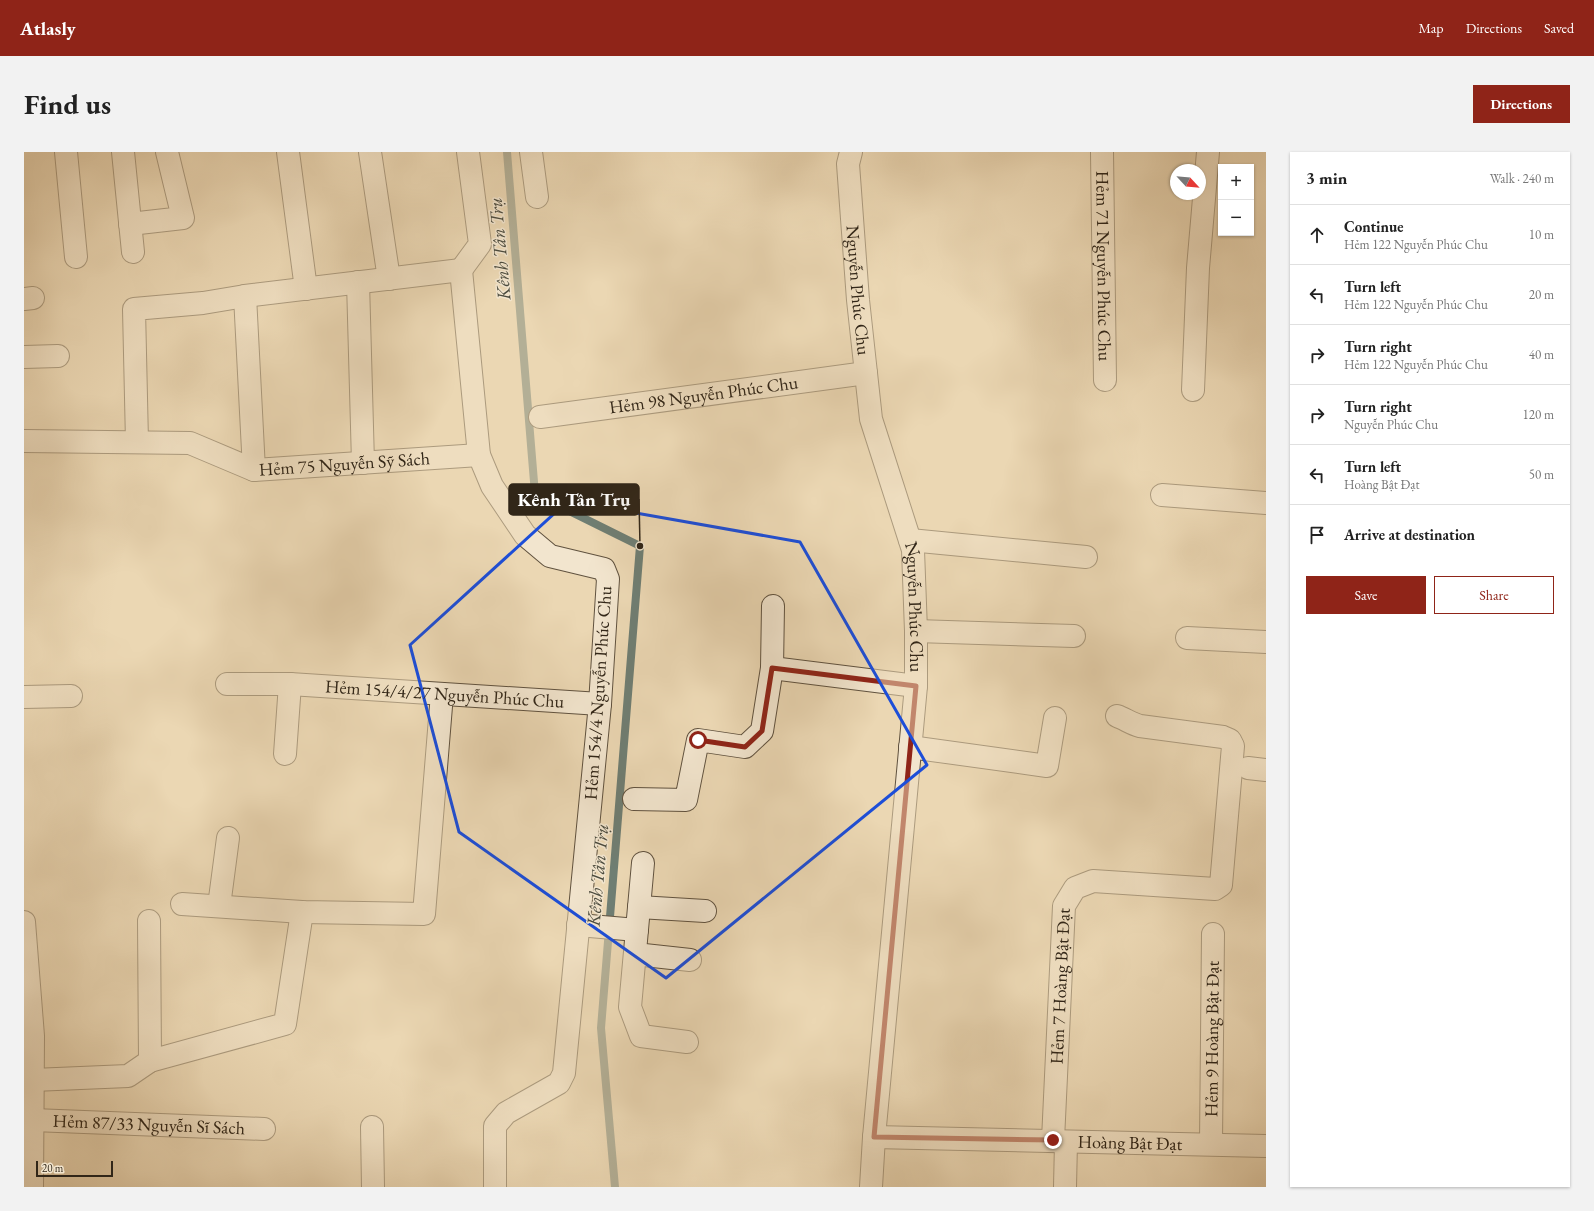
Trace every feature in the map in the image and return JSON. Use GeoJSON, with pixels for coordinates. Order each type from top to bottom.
{"type":"FeatureCollection","features":[{"type":"Feature","properties":{"kind":"street"},"geometry":{"type":"LineString","coordinates":[[66,152],[76,257]]}},
{"type":"Feature","properties":{"kind":"street"},"geometry":{"type":"LineString","coordinates":[[123,152],[133,252]]}},
{"type":"Feature","properties":{"kind":"street"},"geometry":{"type":"LineString","coordinates":[[130,224],[183,218],[167,152]]}},
{"type":"Feature","properties":{"kind":"street"},"geometry":{"type":"LineString","coordinates":[[288,152],[306,289]]}},
{"type":"Feature","properties":{"kind":"street"},"geometry":{"type":"LineString","coordinates":[[370,152],[388,279]]}},
{"type":"Feature","properties":{"kind":"street"},"geometry":{"type":"LineString","coordinates":[[137,442],[134,309],[203,303],[245,296],[461,270],[480,244],[468,152]]}},
{"type":"Feature","properties":{"kind":"street"},"geometry":{"type":"LineString","coordinates":[[532,152],[537,197]]}},
{"type":"Feature","properties":{"kind":"street","name":"Nguyễn Phúc Chu"},"geometry":{"type":"LineString","coordinates":[[851,152],[848,164],[858,300],[871,419],[913,550],[916,631],[916,686],[874,1137],[871,1187]]}},
{"type":"Feature","properties":{"kind":"street","name":"Hẻm 71 Nguyễn Phúc Chu"},"geometry":{"type":"LineString","coordinates":[[1102,152],[1105,380]]}},
{"type":"Feature","properties":{"kind":"street"},"geometry":{"type":"LineString","coordinates":[[1193,390],[1198,268],[1208,152]]}},
{"type":"Feature","properties":{"kind":"street","name":"Hẻm 154/4 Nguyễn Phúc Chu"},"geometry":{"type":"LineString","coordinates":[[461,270],[479,455],[492,486],[525,535],[550,556],[604,570],[608,579],[586,926],[564,1073],[558,1083],[506,1113],[495,1126],[495,1187]]}},
{"type":"Feature","properties":{"kind":"street"},"geometry":{"type":"LineString","coordinates":[[358,282],[363,463]]}},
{"type":"Feature","properties":{"kind":"street"},"geometry":{"type":"LineString","coordinates":[[245,296],[254,470]]}},
{"type":"Feature","properties":{"kind":"street"},"geometry":{"type":"LineString","coordinates":[[24,357],[58,356]]}},
{"type":"Feature","properties":{"kind":"street","name":"Hẻm 98 Nguyễn Phúc Chu"},"geometry":{"type":"LineString","coordinates":[[540,417],[866,373]]}},
{"type":"Feature","properties":{"kind":"street","name":"Hẻm 75 Nguyễn Sỹ Sách"},"geometry":{"type":"LineString","coordinates":[[24,441],[190,443],[254,470],[479,455]]}},
{"type":"Feature","properties":{"kind":"street"},"geometry":{"type":"LineString","coordinates":[[1162,495],[1266,503]]}},
{"type":"Feature","properties":{"kind":"street"},"geometry":{"type":"LineString","coordinates":[[910,540],[1086,557]]}},
{"type":"Feature","properties":{"kind":"street"},"geometry":{"type":"LineString","coordinates":[[634,799],[686,800],[698,740],[745,747],[762,731],[772,668],[773,606]]}},
{"type":"Feature","properties":{"kind":"street"},"geometry":{"type":"LineString","coordinates":[[916,631],[1074,636]]}},
{"type":"Feature","properties":{"kind":"street"},"geometry":{"type":"LineString","coordinates":[[1187,638],[1266,642]]}},
{"type":"Feature","properties":{"kind":"street"},"geometry":{"type":"LineString","coordinates":[[772,668],[916,686]]}},
{"type":"Feature","properties":{"kind":"street","name":"Hẻm 154/4/27 Nguyễn Phúc Chu"},"geometry":{"type":"LineString","coordinates":[[227,684],[290,684],[600,704]]}},
{"type":"Feature","properties":{"kind":"street"},"geometry":{"type":"LineString","coordinates":[[285,754],[290,684]]}},
{"type":"Feature","properties":{"kind":"street"},"geometry":{"type":"LineString","coordinates":[[182,904],[302,912],[424,914],[442,694]]}},
{"type":"Feature","properties":{"kind":"street"},"geometry":{"type":"LineString","coordinates":[[24,698],[70,696]]}},
{"type":"Feature","properties":{"kind":"street","name":"Hẻm 7 Hoàng Bật Đạt"},"geometry":{"type":"LineString","coordinates":[[1060,1141],[1064,906],[1075,888],[1093,881],[1215,889],[1221,885],[1233,746],[1230,740],[1223,737],[1140,726],[1117,716]]}},
{"type":"Feature","properties":{"kind":"street"},"geometry":{"type":"LineString","coordinates":[[910,747],[1047,766],[1055,718]]}},
{"type":"Feature","properties":{"kind":"street"},"geometry":{"type":"LineString","coordinates":[[219,906],[228,838]]}},
{"type":"Feature","properties":{"kind":"street"},"geometry":{"type":"LineString","coordinates":[[644,863],[639,907],[632,930],[635,954],[630,1007],[641,1036],[687,1042]]}},
{"type":"Feature","properties":{"kind":"street"},"geometry":{"type":"LineString","coordinates":[[639,907],[704,911]]}},
{"type":"Feature","properties":{"kind":"street"},"geometry":{"type":"LineString","coordinates":[[32,1080],[128,1076],[150,1061],[285,1024],[302,912]]}},
{"type":"Feature","properties":{"kind":"street"},"geometry":{"type":"LineString","coordinates":[[149,921],[150,1061]]}},
{"type":"Feature","properties":{"kind":"street"},"geometry":{"type":"LineString","coordinates":[[24,922],[33,1036],[32,1187]]}},
{"type":"Feature","properties":{"kind":"street"},"geometry":{"type":"LineString","coordinates":[[586,926],[632,930]]}},
{"type":"Feature","properties":{"kind":"street","name":"Hẻm 9 Hoàng Bật Đạt"},"geometry":{"type":"LineString","coordinates":[[1211,1144],[1213,934]]}},
{"type":"Feature","properties":{"kind":"street"},"geometry":{"type":"LineString","coordinates":[[635,954],[690,960]]}},
{"type":"Feature","properties":{"kind":"street","name":"Hẻm 87/33 Nguyễn Sĩ Sách"},"geometry":{"type":"LineString","coordinates":[[32,1120],[264,1129]]}},
{"type":"Feature","properties":{"kind":"street"},"geometry":{"type":"LineString","coordinates":[[372,1127],[373,1187]]}},
{"type":"Feature","properties":{"kind":"street","name":"Hoàng Bật Đạt"},"geometry":{"type":"LineString","coordinates":[[874,1137],[1266,1146]]}},
{"type":"Feature","properties":{"kind":"street"},"geometry":{"type":"LineString","coordinates":[[1060,1141],[1065,1187]]}},
{"type":"Feature","properties":{"kind":"highlighted area"},"geometry":{"type":"Polygon","coordinates":[[[568,501],[800,542],[927,765],[666,978],[459,832],[410,645],[568,501]]]}},
{"type":"Feature","properties":{"kind":"waterway","name":"Kênh Tân Trụ"},"geometry":{"type":"LineString","coordinates":[[507,152],[535,494],[640,546],[601,1028],[615,1187]]}},
{"type":"Feature","properties":{"kind":"place","name":"Kênh Tân Trụ"},"geometry":{"type":"Point","coordinates":[640,546]}},
{"type":"Feature","properties":{"kind":"route"},"geometry":{"type":"LineString","coordinates":[[698,740],[745,747],[762,731],[772,668],[916,686],[874,1137],[1053,1140]]}}]}
